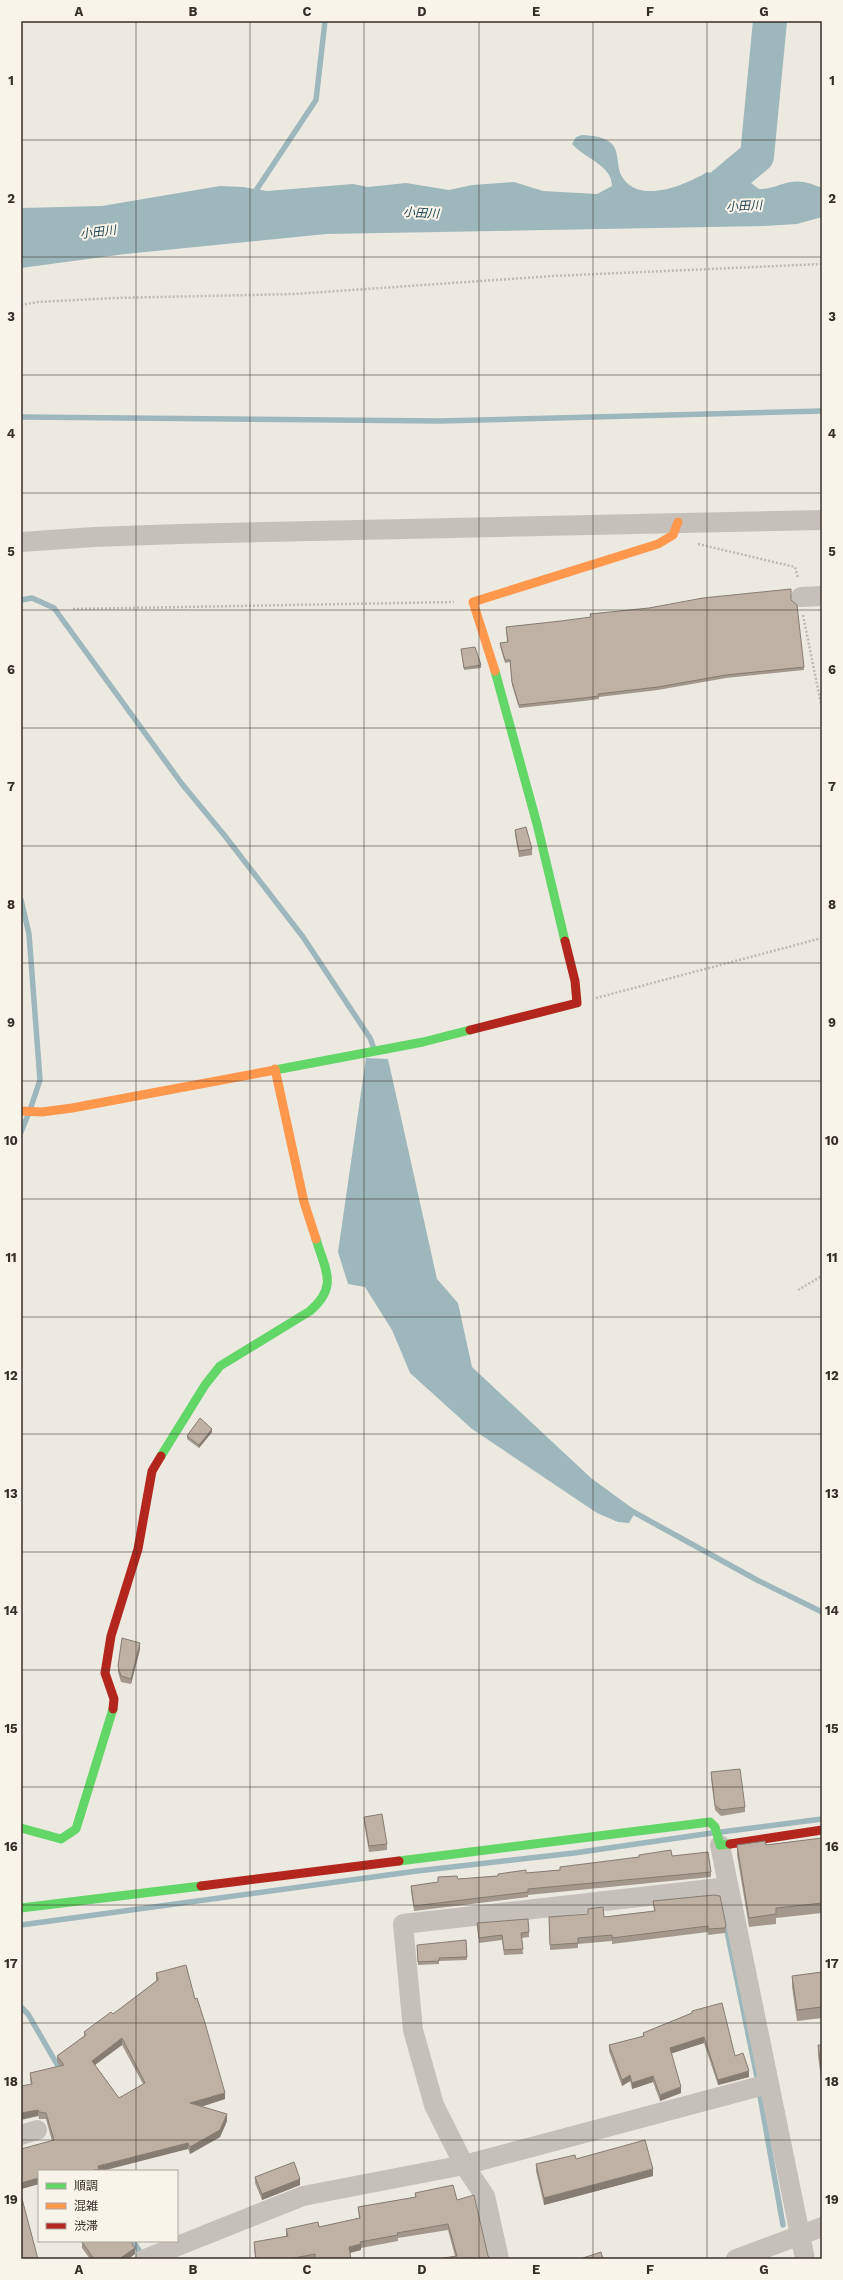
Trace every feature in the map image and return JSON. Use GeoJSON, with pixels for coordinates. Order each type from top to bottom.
{"type":"FeatureCollection","features":[{"type":"Feature","properties":{"kind":"street"},"geometry":{"type":"LineString","coordinates":[[21,542],[171,534],[678,527],[822,520]]}},
{"type":"Feature","properties":{"kind":"street"},"geometry":{"type":"LineString","coordinates":[[21,1110],[42,1112],[72,1108],[275,1069],[384,1050],[577,1003],[574,981],[535,816],[502,694],[473,602],[653,546],[671,538],[678,527]]}},
{"type":"Feature","properties":{"kind":"street"},"geometry":{"type":"LineString","coordinates":[[801,597],[822,596]]}},
{"type":"Feature","properties":{"kind":"street"},"geometry":{"type":"LineString","coordinates":[[21,1828],[61,1839],[76,1829],[112,1716],[114,1700],[105,1673],[111,1636],[138,1549],[152,1470],[205,1385],[220,1366],[310,1311],[322,1300],[328,1287],[328,1278],[324,1263],[304,1202],[275,1069]]}},
{"type":"Feature","properties":{"kind":"street"},"geometry":{"type":"LineString","coordinates":[[21,1908],[710,1822],[718,1837],[722,1888],[768,2084],[805,2259]]}},
{"type":"Feature","properties":{"kind":"street"},"geometry":{"type":"LineString","coordinates":[[718,1837],[732,1842],[822,1830]]}},
{"type":"Feature","properties":{"kind":"street"},"geometry":{"type":"LineString","coordinates":[[499,2259],[485,2196],[464,2165],[434,2105],[413,2030],[404,1924],[722,1888]]}},
{"type":"Feature","properties":{"kind":"street"},"geometry":{"type":"LineString","coordinates":[[146,2258],[303,2196],[464,2165],[768,2084]]}},
{"type":"Feature","properties":{"kind":"street"},"geometry":{"type":"LineString","coordinates":[[736,2259],[822,2227]]}},
{"type":"Feature","properties":{"kind":"path"},"geometry":{"type":"LineString","coordinates":[[21,305],[38,302],[114,298],[294,294],[554,276],[822,264]]}},
{"type":"Feature","properties":{"kind":"path"},"geometry":{"type":"LineString","coordinates":[[678,527],[691,542],[795,567],[801,597],[807,644],[822,708]]}},
{"type":"Feature","properties":{"kind":"path"},"geometry":{"type":"LineString","coordinates":[[73,608],[473,602]]}},
{"type":"Feature","properties":{"kind":"path"},"geometry":{"type":"LineString","coordinates":[[577,1003],[822,938]]}},
{"type":"Feature","properties":{"kind":"path"},"geometry":{"type":"LineString","coordinates":[[798,1290],[822,1276]]}},
{"type":"Feature","properties":{"kind":"water","name":"小田川"},"geometry":{"type":"Polygon","coordinates":[[[582,135],[603,138],[610,142],[615,148],[621,175],[628,184],[638,189],[650,191],[675,187],[707,172],[751,183],[759,189],[791,182],[803,182],[822,188],[822,217],[797,224],[764,226],[326,234],[125,254],[21,268],[21,208],[102,206],[220,186],[243,187],[267,191],[353,184],[368,187],[406,183],[449,190],[472,185],[514,182],[543,191],[597,194],[612,186],[611,179],[603,167],[572,144],[576,137],[582,135]]]}},
{"type":"Feature","properties":{"kind":"water"},"geometry":{"type":"Polygon","coordinates":[[[366,1058],[388,1059],[437,1279],[458,1303],[472,1367],[591,1478],[636,1511],[629,1523],[618,1522],[597,1513],[472,1429],[410,1373],[392,1330],[365,1287],[348,1284],[338,1252],[366,1058]]]}},
{"type":"Feature","properties":{"kind":"building"},"geometry":{"type":"Polygon","coordinates":[[[791,589],[791,600],[797,605],[804,667],[726,675],[658,687],[598,694],[599,696],[519,705],[512,682],[510,660],[505,660],[500,643],[508,642],[506,627],[591,617],[590,614],[649,608],[703,598],[791,589]]]}},
{"type":"Feature","properties":{"kind":"building"},"geometry":{"type":"Polygon","coordinates":[[[475,647],[481,665],[464,668],[461,649],[475,647]]]}},
{"type":"Feature","properties":{"kind":"building"},"geometry":{"type":"Polygon","coordinates":[[[526,827],[532,849],[519,851],[515,830],[526,827]]]}},
{"type":"Feature","properties":{"kind":"building"},"geometry":{"type":"Polygon","coordinates":[[[200,1418],[212,1429],[199,1445],[187,1436],[200,1418]]]}},
{"type":"Feature","properties":{"kind":"building"},"geometry":{"type":"Polygon","coordinates":[[[122,1638],[140,1643],[131,1679],[121,1676],[118,1666],[122,1638]]]}},
{"type":"Feature","properties":{"kind":"building"},"geometry":{"type":"Polygon","coordinates":[[[740,1769],[745,1807],[721,1810],[715,1805],[711,1772],[740,1769]]]}},
{"type":"Feature","properties":{"kind":"building"},"geometry":{"type":"Polygon","coordinates":[[[382,1814],[387,1844],[369,1846],[364,1817],[382,1814]]]}},
{"type":"Feature","properties":{"kind":"building"},"geometry":{"type":"Polygon","coordinates":[[[822,1838],[822,1903],[776,1908],[776,1914],[749,1918],[737,1845],[765,1841],[766,1845],[822,1838]]]}},
{"type":"Feature","properties":{"kind":"building"},"geometry":{"type":"Polygon","coordinates":[[[671,1850],[672,1856],[708,1852],[711,1872],[528,1889],[528,1892],[414,1906],[411,1886],[438,1882],[438,1877],[457,1876],[458,1879],[498,1876],[498,1874],[526,1870],[526,1873],[560,1870],[560,1867],[639,1857],[639,1855],[671,1850]]]}},
{"type":"Feature","properties":{"kind":"building"},"geometry":{"type":"Polygon","coordinates":[[[714,1895],[720,1896],[726,1925],[725,1928],[708,1929],[708,1926],[612,1938],[612,1935],[578,1938],[578,1943],[550,1945],[549,1917],[588,1914],[588,1909],[603,1907],[604,1917],[655,1911],[653,1901],[714,1895]]]}},
{"type":"Feature","properties":{"kind":"building"},"geometry":{"type":"Polygon","coordinates":[[[528,1919],[529,1932],[521,1933],[523,1949],[504,1950],[502,1935],[479,1938],[477,1923],[528,1919]]]}},
{"type":"Feature","properties":{"kind":"building"},"geometry":{"type":"Polygon","coordinates":[[[466,1940],[467,1957],[439,1958],[439,1961],[418,1962],[417,1945],[466,1940]]]}},
{"type":"Feature","properties":{"kind":"building"},"geometry":{"type":"Polygon","coordinates":[[[186,1965],[195,1999],[197,1998],[225,2093],[190,2103],[227,2114],[220,2130],[190,2147],[188,2143],[98,2166],[99,2169],[94,2170],[38,2170],[38,2178],[21,2183],[21,2149],[54,2140],[46,2113],[39,2112],[38,2110],[21,2113],[21,2086],[32,2084],[30,2073],[64,2065],[57,2056],[86,2035],[84,2032],[111,2012],[113,2014],[158,1980],[156,1973],[186,1965]],[[122,2038],[92,2061],[119,2098],[145,2083],[122,2038]]]}},
{"type":"Feature","properties":{"kind":"building"},"geometry":{"type":"Polygon","coordinates":[[[822,1972],[822,2007],[797,2010],[792,1976],[822,1972]]]}},
{"type":"Feature","properties":{"kind":"building"},"geometry":{"type":"Polygon","coordinates":[[[722,2003],[735,2056],[743,2053],[749,2071],[718,2080],[704,2037],[670,2048],[681,2087],[660,2095],[653,2076],[632,2083],[630,2075],[622,2080],[609,2045],[644,2036],[643,2033],[692,2013],[692,2011],[722,2003]]]}},
{"type":"Feature","properties":{"kind":"building"},"geometry":{"type":"Polygon","coordinates":[[[818,2045],[822,2045],[821,2068],[818,2045]]]}},
{"type":"Feature","properties":{"kind":"building"},"geometry":{"type":"Polygon","coordinates":[[[645,2140],[653,2169],[544,2198],[536,2164],[575,2155],[576,2159],[645,2140]]]}},
{"type":"Feature","properties":{"kind":"building"},"geometry":{"type":"Polygon","coordinates":[[[294,2162],[300,2179],[262,2194],[255,2177],[294,2162]]]}},
{"type":"Feature","properties":{"kind":"building"},"geometry":{"type":"Polygon","coordinates":[[[453,2185],[457,2200],[474,2195],[488,2256],[491,2259],[437,2259],[457,2256],[448,2224],[397,2233],[398,2235],[360,2242],[361,2244],[349,2247],[351,2259],[315,2259],[315,2254],[289,2259],[256,2259],[254,2242],[288,2236],[286,2229],[318,2222],[319,2227],[360,2218],[358,2207],[416,2197],[415,2193],[453,2185]]]}},
{"type":"Feature","properties":{"kind":"building"},"geometry":{"type":"Polygon","coordinates":[[[21,2195],[38,2259],[21,2259],[21,2195]]]}},
{"type":"Feature","properties":{"kind":"building"},"geometry":{"type":"Polygon","coordinates":[[[82,2242],[131,2242],[135,2248],[119,2259],[94,2259],[82,2242]]]}},
{"type":"Feature","properties":{"kind":"building"},"geometry":{"type":"Polygon","coordinates":[[[601,2252],[603,2259],[580,2259],[601,2252]]]}},
{"type":"Feature","properties":{"kind":"waterway"},"geometry":{"type":"LineString","coordinates":[[253,195],[316,100],[325,21]]}},
{"type":"Feature","properties":{"kind":"waterway"},"geometry":{"type":"LineString","coordinates":[[696,207],[757,156],[770,21]]}},
{"type":"Feature","properties":{"kind":"waterway"},"geometry":{"type":"LineString","coordinates":[[21,417],[440,421],[822,411]]}},
{"type":"Feature","properties":{"kind":"waterway"},"geometry":{"type":"LineString","coordinates":[[21,600],[32,598],[54,608],[182,784],[225,836],[303,937],[370,1038],[373,1046]]}},
{"type":"Feature","properties":{"kind":"waterway"},"geometry":{"type":"LineString","coordinates":[[21,900],[29,934],[40,1080],[31,1107]]}},
{"type":"Feature","properties":{"kind":"waterway"},"geometry":{"type":"LineString","coordinates":[[21,1132],[28,1115]]}},
{"type":"Feature","properties":{"kind":"waterway"},"geometry":{"type":"LineString","coordinates":[[628,1509],[757,1580],[822,1612]]}},
{"type":"Feature","properties":{"kind":"waterway"},"geometry":{"type":"LineString","coordinates":[[721,1832],[822,1819]]}},
{"type":"Feature","properties":{"kind":"waterway"},"geometry":{"type":"LineString","coordinates":[[21,1925],[417,1871],[574,1853],[712,1833]]}},
{"type":"Feature","properties":{"kind":"waterway"},"geometry":{"type":"LineString","coordinates":[[722,1907],[757,2077]]}},
{"type":"Feature","properties":{"kind":"waterway"},"geometry":{"type":"LineString","coordinates":[[21,2007],[28,2014],[62,2073]]}},
{"type":"Feature","properties":{"kind":"waterway"},"geometry":{"type":"LineString","coordinates":[[760,2096],[783,2225]]}},
{"type":"Feature","properties":{"kind":"waterway"},"geometry":{"type":"LineString","coordinates":[[134,2242],[140,2252],[141,2257]]}},
{"type":"Feature","properties":{"kind":"traffic: fast"},"geometry":{"type":"LineString","coordinates":[[495,671],[537,824],[565,941]]}},
{"type":"Feature","properties":{"kind":"traffic: fast"},"geometry":{"type":"LineString","coordinates":[[275,1070],[423,1042],[470,1030]]}},
{"type":"Feature","properties":{"kind":"traffic: fast"},"geometry":{"type":"LineString","coordinates":[[161,1456],[205,1385],[220,1366],[310,1311],[319,1302],[327,1285],[327,1277],[326,1269],[316,1239]]}},
{"type":"Feature","properties":{"kind":"traffic: fast"},"geometry":{"type":"LineString","coordinates":[[21,1828],[61,1839],[76,1829],[113,1709]]}},
{"type":"Feature","properties":{"kind":"traffic: fast"},"geometry":{"type":"LineString","coordinates":[[399,1861],[710,1822],[715,1827],[720,1845],[730,1844]]}},
{"type":"Feature","properties":{"kind":"traffic: fast"},"geometry":{"type":"LineString","coordinates":[[21,1908],[201,1886]]}},
{"type":"Feature","properties":{"kind":"traffic: slow"},"geometry":{"type":"LineString","coordinates":[[495,671],[473,602],[658,544],[673,535],[678,522]]}},
{"type":"Feature","properties":{"kind":"traffic: slow"},"geometry":{"type":"LineString","coordinates":[[275,1069],[304,1202],[316,1239]]}},
{"type":"Feature","properties":{"kind":"traffic: slow"},"geometry":{"type":"LineString","coordinates":[[21,1111],[42,1112],[72,1108],[275,1070]]}},
{"type":"Feature","properties":{"kind":"traffic: jam"},"geometry":{"type":"LineString","coordinates":[[470,1030],[577,1003],[575,981],[565,941]]}},
{"type":"Feature","properties":{"kind":"traffic: jam"},"geometry":{"type":"LineString","coordinates":[[113,1709],[114,1699],[105,1673],[111,1636],[138,1549],[152,1471],[161,1456]]}},
{"type":"Feature","properties":{"kind":"traffic: jam"},"geometry":{"type":"LineString","coordinates":[[730,1844],[822,1830]]}},
{"type":"Feature","properties":{"kind":"traffic: jam"},"geometry":{"type":"LineString","coordinates":[[201,1886],[399,1861]]}}]}
